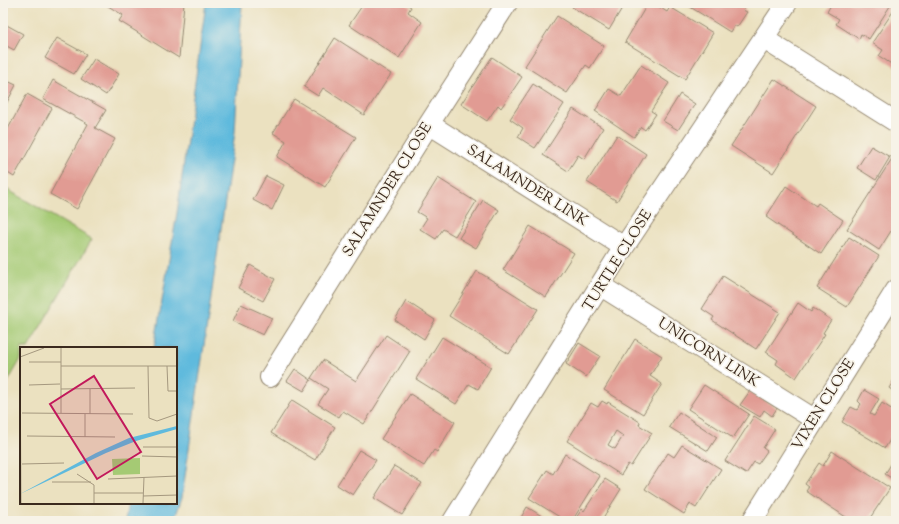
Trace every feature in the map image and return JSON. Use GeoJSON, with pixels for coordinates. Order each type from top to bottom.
{"type":"FeatureCollection","features":[{"type":"Feature","properties":{"kind":"street","name":"SALAMNDER CLOSE"},"geometry":{"type":"LineString","coordinates":[[270,377],[429,124],[508,3]]}},
{"type":"Feature","properties":{"kind":"street","name":"TURTLE CLOSE"},"geometry":{"type":"LineString","coordinates":[[453,521],[624,247],[787,3]]}},
{"type":"Feature","properties":{"kind":"street"},"geometry":{"type":"LineString","coordinates":[[764,39],[896,122]]}},
{"type":"Feature","properties":{"kind":"street","name":"SALAMNDER LINK"},"geometry":{"type":"LineString","coordinates":[[429,124],[624,247]]}},
{"type":"Feature","properties":{"kind":"street","name":"UNICORN LINK"},"geometry":{"type":"LineString","coordinates":[[601,286],[814,419]]}},
{"type":"Feature","properties":{"kind":"street","name":"VIXEN CLOSE"},"geometry":{"type":"LineString","coordinates":[[752,521],[814,419],[896,290]]}},
{"type":"Feature","properties":{"kind":"green space"},"geometry":{"type":"Polygon","coordinates":[[[3,187],[92,239],[29,347],[20,347],[20,361],[3,390],[3,187]]]}},
{"type":"Feature","properties":{"kind":"water"},"geometry":{"type":"Polygon","coordinates":[[[206,3],[242,3],[235,132],[182,497],[174,521],[125,521],[128,504],[177,504],[177,347],[154,347],[177,213],[206,3]]]}},
{"type":"Feature","properties":{"kind":"building"},"geometry":{"type":"Polygon","coordinates":[[[103,3],[184,3],[179,58],[119,21],[123,15],[103,3]]]}},
{"type":"Feature","properties":{"kind":"building"},"geometry":{"type":"Polygon","coordinates":[[[364,3],[405,3],[411,7],[408,12],[422,22],[399,58],[349,25],[364,3]]]}},
{"type":"Feature","properties":{"kind":"building"},"geometry":{"type":"Polygon","coordinates":[[[575,3],[625,3],[609,30],[572,7],[575,3]]]}},
{"type":"Feature","properties":{"kind":"building"},"geometry":{"type":"Polygon","coordinates":[[[648,3],[653,3],[667,12],[670,7],[713,33],[685,79],[625,42],[648,3]]]}},
{"type":"Feature","properties":{"kind":"building"},"geometry":{"type":"Polygon","coordinates":[[[684,3],[741,3],[746,6],[743,10],[747,12],[737,27],[734,25],[730,32],[684,3]]]}},
{"type":"Feature","properties":{"kind":"building"},"geometry":{"type":"Polygon","coordinates":[[[832,3],[892,3],[869,39],[861,34],[859,39],[836,24],[839,19],[827,12],[832,3]]]}},
{"type":"Feature","properties":{"kind":"building"},"geometry":{"type":"Polygon","coordinates":[[[896,7],[896,67],[879,56],[883,50],[872,43],[896,7]]]}},
{"type":"Feature","properties":{"kind":"building"},"geometry":{"type":"Polygon","coordinates":[[[557,16],[604,46],[590,68],[586,65],[567,93],[525,66],[557,16]]]}},
{"type":"Feature","properties":{"kind":"building"},"geometry":{"type":"Polygon","coordinates":[[[3,23],[23,34],[14,50],[3,44],[3,23]]]}},
{"type":"Feature","properties":{"kind":"building"},"geometry":{"type":"Polygon","coordinates":[[[57,38],[86,54],[74,74],[45,58],[57,38]]]}},
{"type":"Feature","properties":{"kind":"building"},"geometry":{"type":"Polygon","coordinates":[[[335,38],[391,74],[364,115],[323,88],[318,96],[304,87],[335,38]]]}},
{"type":"Feature","properties":{"kind":"building"},"geometry":{"type":"Polygon","coordinates":[[[492,57],[522,77],[501,108],[498,105],[487,121],[461,104],[492,57]]]}},
{"type":"Feature","properties":{"kind":"building"},"geometry":{"type":"Polygon","coordinates":[[[94,59],[119,74],[106,95],[81,79],[94,59]]]}},
{"type":"Feature","properties":{"kind":"building"},"geometry":{"type":"Polygon","coordinates":[[[641,65],[669,83],[651,111],[656,114],[645,130],[641,127],[634,137],[595,111],[609,89],[621,96],[641,65]]]}},
{"type":"Feature","properties":{"kind":"building"},"geometry":{"type":"Polygon","coordinates":[[[3,79],[16,85],[3,110],[3,79]]]}},
{"type":"Feature","properties":{"kind":"building"},"geometry":{"type":"Polygon","coordinates":[[[774,79],[816,106],[773,173],[731,146],[774,79]]]}},
{"type":"Feature","properties":{"kind":"building"},"geometry":{"type":"Polygon","coordinates":[[[53,80],[106,110],[95,128],[115,139],[77,209],[50,194],[88,124],[43,99],[53,80]]]}},
{"type":"Feature","properties":{"kind":"building"},"geometry":{"type":"Polygon","coordinates":[[[533,84],[564,104],[535,148],[518,137],[523,128],[510,119],[533,84]]]}},
{"type":"Feature","properties":{"kind":"building"},"geometry":{"type":"Polygon","coordinates":[[[27,94],[52,108],[14,177],[3,170],[3,138],[27,94]]]}},
{"type":"Feature","properties":{"kind":"building"},"geometry":{"type":"Polygon","coordinates":[[[680,94],[695,104],[678,130],[663,121],[680,94]]]}},
{"type":"Feature","properties":{"kind":"building"},"geometry":{"type":"Polygon","coordinates":[[[294,99],[356,137],[325,187],[277,157],[286,141],[273,133],[294,99]]]}},
{"type":"Feature","properties":{"kind":"building"},"geometry":{"type":"Polygon","coordinates":[[[573,109],[603,128],[584,159],[578,155],[568,171],[543,155],[573,109]]]}},
{"type":"Feature","properties":{"kind":"building"},"geometry":{"type":"Polygon","coordinates":[[[617,135],[646,154],[617,201],[587,182],[617,135]]]}},
{"type":"Feature","properties":{"kind":"building"},"geometry":{"type":"Polygon","coordinates":[[[871,146],[890,157],[876,180],[857,168],[871,146]]]}},
{"type":"Feature","properties":{"kind":"building"},"geometry":{"type":"Polygon","coordinates":[[[893,157],[896,159],[896,223],[879,250],[847,229],[893,157]]]}},
{"type":"Feature","properties":{"kind":"building"},"geometry":{"type":"Polygon","coordinates":[[[266,176],[284,185],[272,210],[253,200],[266,176]]]}},
{"type":"Feature","properties":{"kind":"building"},"geometry":{"type":"Polygon","coordinates":[[[438,178],[476,202],[455,236],[443,229],[436,239],[420,229],[427,218],[417,212],[438,178]]]}},
{"type":"Feature","properties":{"kind":"building"},"geometry":{"type":"Polygon","coordinates":[[[786,186],[816,206],[818,203],[843,220],[821,254],[766,217],[786,186]]]}},
{"type":"Feature","properties":{"kind":"building"},"geometry":{"type":"Polygon","coordinates":[[[483,200],[499,210],[476,248],[459,238],[483,200]]]}},
{"type":"Feature","properties":{"kind":"building"},"geometry":{"type":"Polygon","coordinates":[[[530,226],[574,253],[546,297],[503,270],[530,226]]]}},
{"type":"Feature","properties":{"kind":"building"},"geometry":{"type":"Polygon","coordinates":[[[849,237],[879,256],[847,307],[817,288],[849,237]]]}},
{"type":"Feature","properties":{"kind":"building"},"geometry":{"type":"Polygon","coordinates":[[[250,265],[275,279],[263,301],[238,288],[250,265]]]}},
{"type":"Feature","properties":{"kind":"building"},"geometry":{"type":"Polygon","coordinates":[[[477,271],[538,309],[509,354],[449,316],[477,271]]]}},
{"type":"Feature","properties":{"kind":"building"},"geometry":{"type":"Polygon","coordinates":[[[723,276],[780,312],[756,349],[712,320],[714,317],[702,309],[723,276]]]}},
{"type":"Feature","properties":{"kind":"building"},"geometry":{"type":"Polygon","coordinates":[[[406,301],[435,320],[424,339],[395,320],[406,301]]]}},
{"type":"Feature","properties":{"kind":"building"},"geometry":{"type":"Polygon","coordinates":[[[798,303],[811,312],[813,308],[831,320],[823,333],[825,334],[796,378],[776,364],[778,360],[766,352],[798,303]]]}},
{"type":"Feature","properties":{"kind":"building"},"geometry":{"type":"Polygon","coordinates":[[[241,304],[272,318],[263,335],[233,321],[241,304]]]}},
{"type":"Feature","properties":{"kind":"building"},"geometry":{"type":"Polygon","coordinates":[[[386,335],[410,351],[364,424],[343,411],[339,417],[318,404],[328,389],[311,378],[323,360],[356,381],[386,335]]]}},
{"type":"Feature","properties":{"kind":"building"},"geometry":{"type":"Polygon","coordinates":[[[442,337],[491,367],[478,389],[469,384],[456,404],[416,379],[442,337]]]}},
{"type":"Feature","properties":{"kind":"building"},"geometry":{"type":"Polygon","coordinates":[[[635,339],[662,356],[650,376],[662,384],[643,414],[604,390],[635,339]]]}},
{"type":"Feature","properties":{"kind":"building"},"geometry":{"type":"Polygon","coordinates":[[[579,343],[600,356],[586,377],[566,364],[579,343]]]}},
{"type":"Feature","properties":{"kind":"building"},"geometry":{"type":"Polygon","coordinates":[[[295,369],[311,380],[304,391],[287,381],[295,369]]]}},
{"type":"Feature","properties":{"kind":"building"},"geometry":{"type":"Polygon","coordinates":[[[896,377],[896,393],[889,388],[896,377]]]}},
{"type":"Feature","properties":{"kind":"building"},"geometry":{"type":"Polygon","coordinates":[[[704,385],[749,414],[733,438],[688,409],[704,385]]]}},
{"type":"Feature","properties":{"kind":"building"},"geometry":{"type":"Polygon","coordinates":[[[864,390],[879,399],[870,414],[874,416],[882,403],[896,412],[896,430],[885,448],[842,422],[851,407],[857,410],[861,404],[858,401],[864,390]]]}},
{"type":"Feature","properties":{"kind":"building"},"geometry":{"type":"Polygon","coordinates":[[[750,391],[777,408],[772,416],[764,410],[760,417],[740,405],[750,391]]]}},
{"type":"Feature","properties":{"kind":"building"},"geometry":{"type":"Polygon","coordinates":[[[410,394],[455,422],[437,452],[434,450],[424,466],[381,439],[410,394]]]}},
{"type":"Feature","properties":{"kind":"building"},"geometry":{"type":"Polygon","coordinates":[[[292,400],[335,427],[315,460],[271,433],[292,400]]]}},
{"type":"Feature","properties":{"kind":"building"},"geometry":{"type":"Polygon","coordinates":[[[602,401],[607,404],[608,402],[640,422],[639,425],[652,433],[631,466],[628,464],[621,475],[567,441],[591,403],[598,407],[602,401]],[[616,431],[608,445],[615,449],[623,436],[616,431]]]}},
{"type":"Feature","properties":{"kind":"building"},"geometry":{"type":"Polygon","coordinates":[[[679,412],[717,437],[708,451],[669,427],[679,412]]]}},
{"type":"Feature","properties":{"kind":"building"},"geometry":{"type":"Polygon","coordinates":[[[754,416],[775,429],[763,448],[767,451],[758,464],[754,462],[746,474],[725,461],[754,416]]]}},
{"type":"Feature","properties":{"kind":"building"},"geometry":{"type":"Polygon","coordinates":[[[682,445],[721,469],[696,508],[690,504],[684,514],[645,489],[668,453],[674,457],[682,445]]]}},
{"type":"Feature","properties":{"kind":"building"},"geometry":{"type":"Polygon","coordinates":[[[359,450],[376,460],[353,495],[337,485],[359,450]]]}},
{"type":"Feature","properties":{"kind":"building"},"geometry":{"type":"Polygon","coordinates":[[[832,451],[890,488],[868,521],[852,521],[806,491],[809,487],[805,484],[819,463],[823,466],[832,451]]]}},
{"type":"Feature","properties":{"kind":"building"},"geometry":{"type":"Polygon","coordinates":[[[565,454],[600,476],[572,521],[566,521],[529,498],[547,470],[553,474],[565,454]]]}},
{"type":"Feature","properties":{"kind":"building"},"geometry":{"type":"Polygon","coordinates":[[[896,456],[896,481],[885,474],[896,456]]]}},
{"type":"Feature","properties":{"kind":"building"},"geometry":{"type":"Polygon","coordinates":[[[394,466],[422,483],[402,515],[374,498],[394,466]]]}},
{"type":"Feature","properties":{"kind":"building"},"geometry":{"type":"Polygon","coordinates":[[[605,479],[621,489],[601,521],[574,521],[582,509],[584,511],[605,479]]]}},
{"type":"Feature","properties":{"kind":"building"},"geometry":{"type":"Polygon","coordinates":[[[527,507],[550,521],[519,521],[527,507]]]}}]}
